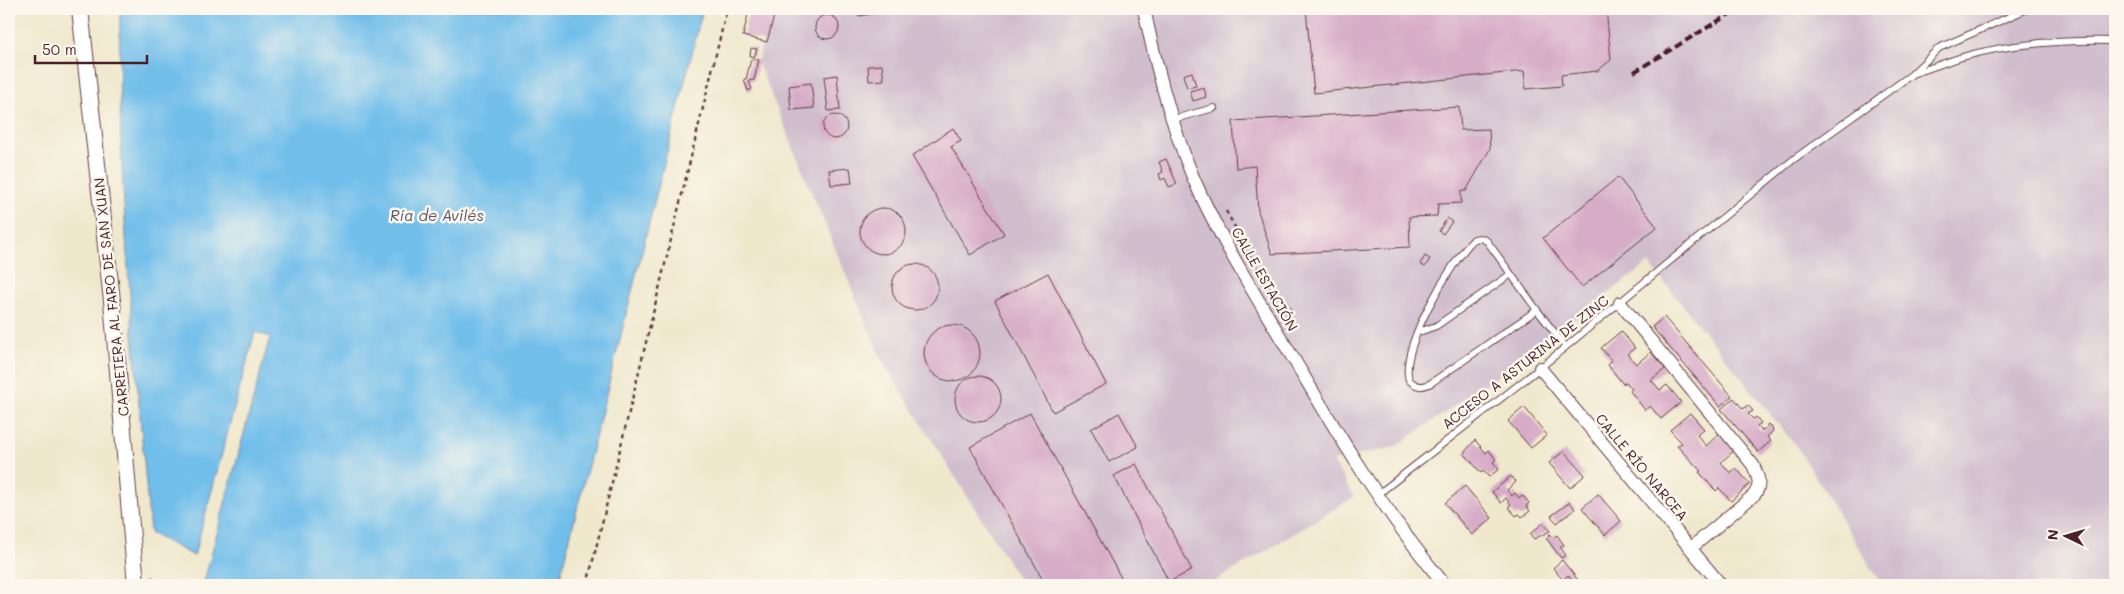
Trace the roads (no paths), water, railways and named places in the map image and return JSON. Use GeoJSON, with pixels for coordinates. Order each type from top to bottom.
{"type":"FeatureCollection","features":[{"type":"Feature","properties":{"kind":"street","name":"CARRETERA AL FARO DE SAN XUAN"},"geometry":{"type":"LineString","coordinates":[[80,9],[113,311],[136,585]]}},
{"type":"Feature","properties":{"kind":"street","name":"CALLE ESTACIÓN"},"geometry":{"type":"LineString","coordinates":[[1144,9],[1150,36],[1190,170],[1219,230],[1271,322],[1377,495],[1408,541],[1445,585]]}},
{"type":"Feature","properties":{"kind":"street"},"geometry":{"type":"LineString","coordinates":[[1620,303],[1753,465],[1759,478],[1759,490],[1691,548]]}},
{"type":"Feature","properties":{"kind":"street","name":"CALLE RÍO NARCEA"},"geometry":{"type":"LineString","coordinates":[[1540,368],[1721,585]]}},
{"type":"Feature","properties":{"kind":"lane"},"geometry":{"type":"LineString","coordinates":[[1911,75],[1939,48],[2027,9]]}},
{"type":"Feature","properties":{"kind":"lane"},"geometry":{"type":"LineString","coordinates":[[1911,75],[1964,56],[2018,46],[2088,40],[2115,41]]}},
{"type":"Feature","properties":{"kind":"lane","name":"ACCESO A ASTURINA DE ZINC"},"geometry":{"type":"LineString","coordinates":[[1377,495],[1540,368],[1794,159],[1911,75]]}},
{"type":"Feature","properties":{"kind":"lane"},"geometry":{"type":"LineString","coordinates":[[1174,119],[1214,108]]}},
{"type":"Feature","properties":{"kind":"lane"},"geometry":{"type":"LineString","coordinates":[[1537,310],[1424,387],[1415,386],[1409,380],[1407,373],[1419,332],[1445,275],[1474,238],[1487,241],[1565,346]]}},
{"type":"Feature","properties":{"kind":"lane"},"geometry":{"type":"LineString","coordinates":[[1419,332],[1436,326],[1510,274]]}},
{"type":"Feature","properties":{"kind":"water","name":"Ría de Avilés"},"geometry":{"type":"Polygon","coordinates":[[[120,9],[703,9],[558,585],[203,585],[270,337],[255,332],[194,556],[150,533],[124,206],[121,140],[120,9]]]}},
{"type":"Feature","properties":{"kind":"railway"},"geometry":{"type":"LineString","coordinates":[[1634,72],[1738,9]]}}]}
